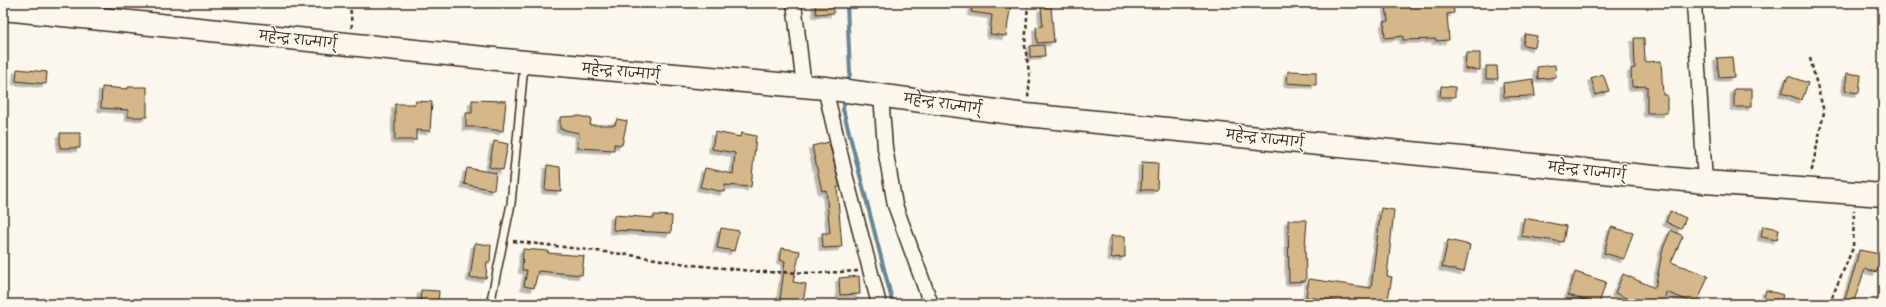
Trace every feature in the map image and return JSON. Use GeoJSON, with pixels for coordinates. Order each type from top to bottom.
{"type":"FeatureCollection","features":[{"type":"Feature","properties":{"kind":"highway","name":"महेन्द्र राज्मार्ग्"},"geometry":{"type":"LineString","coordinates":[[3,9],[525,62],[822,88],[1026,115],[1705,182],[1808,191],[1883,195]]}},
{"type":"Feature","properties":{"kind":"street"},"geometry":{"type":"LineString","coordinates":[[794,3],[822,88],[879,304]]}},
{"type":"Feature","properties":{"kind":"street"},"geometry":{"type":"LineString","coordinates":[[1694,3],[1705,182]]}},
{"type":"Feature","properties":{"kind":"street"},"geometry":{"type":"LineString","coordinates":[[876,95],[895,205],[931,304]]}},
{"type":"Feature","properties":{"kind":"lane"},"geometry":{"type":"LineString","coordinates":[[491,300],[510,204],[516,164],[525,62]]}},
{"type":"Feature","properties":{"kind":"path"},"geometry":{"type":"LineString","coordinates":[[350,3],[352,45]]}},
{"type":"Feature","properties":{"kind":"path"},"geometry":{"type":"LineString","coordinates":[[1026,115],[1030,79],[1025,46],[1028,3]]}},
{"type":"Feature","properties":{"kind":"path"},"geometry":{"type":"LineString","coordinates":[[1808,191],[1824,112],[1810,58]]}},
{"type":"Feature","properties":{"kind":"path"},"geometry":{"type":"LineString","coordinates":[[1829,304],[1853,248],[1855,194]]}},
{"type":"Feature","properties":{"kind":"path"},"geometry":{"type":"LineString","coordinates":[[503,240],[630,255],[693,265],[762,272],[821,273],[870,270]]}},
{"type":"Feature","properties":{"kind":"path"},"geometry":{"type":"LineString","coordinates":[[1876,304],[1883,288]]}},
{"type":"Feature","properties":{"kind":"building"},"geometry":{"type":"Polygon","coordinates":[[[815,3],[833,3],[834,13],[816,14],[815,3]]]}},
{"type":"Feature","properties":{"kind":"building"},"geometry":{"type":"Polygon","coordinates":[[[973,3],[1011,3],[1006,36],[990,34],[992,15],[971,12],[973,3]]]}},
{"type":"Feature","properties":{"kind":"building"},"geometry":{"type":"Polygon","coordinates":[[[1410,3],[1453,3],[1454,13],[1447,14],[1449,40],[1403,40],[1403,36],[1385,38],[1384,22],[1388,21],[1386,6],[1410,3]]]}},
{"type":"Feature","properties":{"kind":"building"},"geometry":{"type":"Polygon","coordinates":[[[1051,6],[1054,42],[1037,43],[1036,27],[1043,26],[1041,8],[1051,6]]]}},
{"type":"Feature","properties":{"kind":"building"},"geometry":{"type":"Polygon","coordinates":[[[1525,34],[1537,36],[1535,47],[1523,45],[1525,34]]]}},
{"type":"Feature","properties":{"kind":"building"},"geometry":{"type":"Polygon","coordinates":[[[1634,38],[1644,38],[1645,62],[1661,61],[1663,95],[1667,95],[1667,113],[1647,113],[1647,86],[1632,87],[1631,69],[1635,68],[1634,38]]]}},
{"type":"Feature","properties":{"kind":"building"},"geometry":{"type":"Polygon","coordinates":[[[1044,45],[1045,56],[1030,57],[1030,46],[1044,45]]]}},
{"type":"Feature","properties":{"kind":"building"},"geometry":{"type":"Polygon","coordinates":[[[1466,53],[1480,53],[1480,70],[1465,69],[1466,53]]]}},
{"type":"Feature","properties":{"kind":"building"},"geometry":{"type":"Polygon","coordinates":[[[1732,57],[1734,77],[1719,78],[1717,58],[1732,57]]]}},
{"type":"Feature","properties":{"kind":"building"},"geometry":{"type":"Polygon","coordinates":[[[1555,65],[1556,77],[1538,79],[1537,67],[1555,65]]]}},
{"type":"Feature","properties":{"kind":"building"},"geometry":{"type":"Polygon","coordinates":[[[1486,66],[1497,66],[1498,79],[1486,79],[1486,66]]]}},
{"type":"Feature","properties":{"kind":"building"},"geometry":{"type":"Polygon","coordinates":[[[17,69],[47,72],[46,84],[16,81],[17,69]]]}},
{"type":"Feature","properties":{"kind":"building"},"geometry":{"type":"Polygon","coordinates":[[[1288,71],[1316,72],[1316,85],[1287,83],[1288,71]]]}},
{"type":"Feature","properties":{"kind":"building"},"geometry":{"type":"Polygon","coordinates":[[[1847,73],[1861,75],[1859,93],[1845,91],[1847,73]]]}},
{"type":"Feature","properties":{"kind":"building"},"geometry":{"type":"Polygon","coordinates":[[[1603,74],[1609,91],[1596,95],[1591,78],[1603,74]]]}},
{"type":"Feature","properties":{"kind":"building"},"geometry":{"type":"Polygon","coordinates":[[[1788,76],[1808,83],[1802,100],[1782,93],[1788,76]]]}},
{"type":"Feature","properties":{"kind":"building"},"geometry":{"type":"Polygon","coordinates":[[[1533,79],[1535,96],[1504,97],[1503,83],[1533,79]]]}},
{"type":"Feature","properties":{"kind":"building"},"geometry":{"type":"Polygon","coordinates":[[[1441,86],[1455,87],[1455,97],[1440,97],[1441,86]]]}},
{"type":"Feature","properties":{"kind":"building"},"geometry":{"type":"Polygon","coordinates":[[[102,87],[128,89],[128,87],[147,87],[147,117],[128,117],[128,110],[101,108],[102,87]]]}},
{"type":"Feature","properties":{"kind":"building"},"geometry":{"type":"Polygon","coordinates":[[[1734,89],[1752,89],[1752,107],[1734,107],[1734,89]]]}},
{"type":"Feature","properties":{"kind":"building"},"geometry":{"type":"Polygon","coordinates":[[[472,100],[506,101],[503,131],[479,127],[466,127],[466,113],[472,113],[472,100]]]}},
{"type":"Feature","properties":{"kind":"building"},"geometry":{"type":"Polygon","coordinates":[[[416,101],[432,102],[430,131],[416,130],[416,140],[395,140],[395,104],[415,104],[416,101]]]}},
{"type":"Feature","properties":{"kind":"building"},"geometry":{"type":"Polygon","coordinates":[[[580,116],[591,119],[590,125],[615,125],[617,119],[627,121],[622,145],[614,144],[614,150],[578,148],[579,133],[560,129],[560,117],[580,116]]]}},
{"type":"Feature","properties":{"kind":"building"},"geometry":{"type":"Polygon","coordinates":[[[715,132],[740,137],[741,133],[756,136],[751,187],[725,185],[724,192],[700,187],[705,168],[733,174],[735,153],[712,149],[715,132]]]}},
{"type":"Feature","properties":{"kind":"building"},"geometry":{"type":"Polygon","coordinates":[[[60,133],[80,133],[80,148],[60,148],[60,133]]]}},
{"type":"Feature","properties":{"kind":"building"},"geometry":{"type":"Polygon","coordinates":[[[494,141],[508,144],[503,170],[489,167],[494,141]]]}},
{"type":"Feature","properties":{"kind":"building"},"geometry":{"type":"Polygon","coordinates":[[[829,142],[840,187],[837,187],[842,247],[823,248],[822,233],[830,233],[826,190],[822,191],[812,146],[829,142]]]}},
{"type":"Feature","properties":{"kind":"building"},"geometry":{"type":"Polygon","coordinates":[[[1142,162],[1158,163],[1157,190],[1141,190],[1142,162]]]}},
{"type":"Feature","properties":{"kind":"building"},"geometry":{"type":"Polygon","coordinates":[[[547,165],[560,167],[561,191],[545,190],[547,165]]]}},
{"type":"Feature","properties":{"kind":"building"},"geometry":{"type":"Polygon","coordinates":[[[467,168],[496,173],[494,190],[464,184],[467,168]]]}},
{"type":"Feature","properties":{"kind":"building"},"geometry":{"type":"Polygon","coordinates":[[[1381,208],[1394,210],[1387,276],[1392,277],[1387,304],[1357,304],[1306,297],[1309,279],[1371,288],[1381,208]]]}},
{"type":"Feature","properties":{"kind":"building"},"geometry":{"type":"Polygon","coordinates":[[[1670,211],[1686,218],[1681,229],[1666,222],[1670,211]]]}},
{"type":"Feature","properties":{"kind":"building"},"geometry":{"type":"Polygon","coordinates":[[[614,215],[654,218],[654,215],[672,216],[671,233],[613,230],[614,215]]]}},
{"type":"Feature","properties":{"kind":"building"},"geometry":{"type":"Polygon","coordinates":[[[1524,218],[1566,226],[1563,242],[1521,236],[1524,218]]]}},
{"type":"Feature","properties":{"kind":"building"},"geometry":{"type":"Polygon","coordinates":[[[1288,220],[1307,220],[1305,246],[1306,281],[1289,282],[1288,220]]]}},
{"type":"Feature","properties":{"kind":"building"},"geometry":{"type":"Polygon","coordinates":[[[1763,226],[1779,229],[1777,240],[1761,237],[1763,226]]]}},
{"type":"Feature","properties":{"kind":"building"},"geometry":{"type":"Polygon","coordinates":[[[1611,227],[1633,233],[1624,259],[1604,253],[1611,227]]]}},
{"type":"Feature","properties":{"kind":"building"},"geometry":{"type":"Polygon","coordinates":[[[721,228],[739,231],[734,251],[717,248],[721,228]]]}},
{"type":"Feature","properties":{"kind":"building"},"geometry":{"type":"Polygon","coordinates":[[[1671,230],[1683,236],[1671,262],[1708,276],[1697,304],[1666,292],[1664,304],[1641,304],[1615,293],[1623,274],[1655,288],[1663,248],[1671,230]]]}},
{"type":"Feature","properties":{"kind":"building"},"geometry":{"type":"Polygon","coordinates":[[[1111,236],[1125,236],[1125,257],[1111,258],[1111,236]]]}},
{"type":"Feature","properties":{"kind":"building"},"geometry":{"type":"Polygon","coordinates":[[[1448,240],[1470,245],[1464,272],[1442,267],[1448,240]]]}},
{"type":"Feature","properties":{"kind":"building"},"geometry":{"type":"Polygon","coordinates":[[[475,243],[491,245],[490,262],[487,262],[486,278],[470,278],[475,243]]]}},
{"type":"Feature","properties":{"kind":"building"},"geometry":{"type":"Polygon","coordinates":[[[782,248],[800,251],[793,282],[806,284],[803,303],[780,300],[785,261],[780,260],[782,248]]]}},
{"type":"Feature","properties":{"kind":"building"},"geometry":{"type":"Polygon","coordinates":[[[523,249],[584,256],[582,275],[538,271],[534,288],[524,286],[527,270],[522,270],[523,249]]]}},
{"type":"Feature","properties":{"kind":"building"},"geometry":{"type":"Polygon","coordinates":[[[1859,250],[1880,254],[1877,272],[1865,269],[1853,304],[1851,304],[1844,302],[1859,250]]]}},
{"type":"Feature","properties":{"kind":"building"},"geometry":{"type":"Polygon","coordinates":[[[1575,272],[1606,282],[1599,304],[1568,295],[1575,272]]]}},
{"type":"Feature","properties":{"kind":"building"},"geometry":{"type":"Polygon","coordinates":[[[859,276],[860,294],[840,295],[839,278],[859,276]]]}},
{"type":"Feature","properties":{"kind":"building"},"geometry":{"type":"Polygon","coordinates":[[[421,290],[439,291],[438,304],[420,304],[421,290]]]}},
{"type":"Feature","properties":{"kind":"building"},"geometry":{"type":"Polygon","coordinates":[[[1766,290],[1783,295],[1780,304],[1762,304],[1766,290]]]}},
{"type":"Feature","properties":{"kind":"waterway"},"geometry":{"type":"LineString","coordinates":[[847,3],[850,73],[848,84]]}},
{"type":"Feature","properties":{"kind":"waterway"},"geometry":{"type":"LineString","coordinates":[[845,97],[843,109],[893,304]]}}]}
